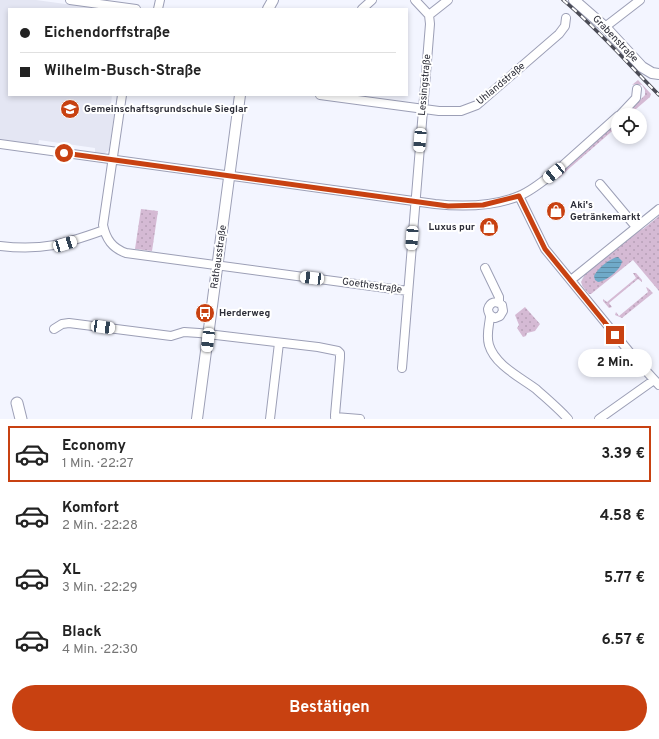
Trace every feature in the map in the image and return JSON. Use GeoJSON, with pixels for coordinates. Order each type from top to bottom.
{"type":"FeatureCollection","features":[{"type":"Feature","properties":{"kind":"main road"},"geometry":{"type":"LineString","coordinates":[[17,403],[21,419]]}},
{"type":"Feature","properties":{"kind":"street"},"geometry":{"type":"LineString","coordinates":[[70,0],[129,8]]}},
{"type":"Feature","properties":{"kind":"street"},"geometry":{"type":"LineString","coordinates":[[363,8],[372,0]]}},
{"type":"Feature","properties":{"kind":"street"},"geometry":{"type":"LineString","coordinates":[[415,0],[429,16],[448,0]]}},
{"type":"Feature","properties":{"kind":"street","name":"Grabenstraße"},"geometry":{"type":"LineString","coordinates":[[574,0],[605,28],[642,67],[652,73],[659,74]]}},
{"type":"Feature","properties":{"kind":"street"},"geometry":{"type":"LineString","coordinates":[[605,28],[640,0]]}},
{"type":"Feature","properties":{"kind":"street","name":"Lessingstraße"},"geometry":{"type":"LineString","coordinates":[[402,368],[430,24],[429,16]]}},
{"type":"Feature","properties":{"kind":"street","name":"Uhlandstraße"},"geometry":{"type":"LineString","coordinates":[[327,96],[423,109],[456,112],[468,109],[477,104],[559,34],[565,26],[566,18]]}},
{"type":"Feature","properties":{"kind":"street"},"geometry":{"type":"LineString","coordinates":[[627,108],[636,98],[637,89]]}},
{"type":"Feature","properties":{"kind":"street"},"geometry":{"type":"LineString","coordinates":[[0,246],[24,248],[52,246],[73,241],[104,230],[103,225],[105,208],[122,96]]}},
{"type":"Feature","properties":{"kind":"street","name":"Rathausstraße"},"geometry":{"type":"LineString","coordinates":[[197,419],[240,96]]}},
{"type":"Feature","properties":{"kind":"street"},"geometry":{"type":"LineString","coordinates":[[0,144],[415,201],[456,206],[478,206],[519,196],[542,182],[611,123]]}},
{"type":"Feature","properties":{"kind":"street"},"geometry":{"type":"LineString","coordinates":[[600,184],[636,227]]}},
{"type":"Feature","properties":{"kind":"street"},"geometry":{"type":"LineString","coordinates":[[519,196],[545,249],[631,355],[656,383],[599,419]]}},
{"type":"Feature","properties":{"kind":"street"},"geometry":{"type":"LineString","coordinates":[[571,280],[659,209]]}},
{"type":"Feature","properties":{"kind":"street","name":"Goethestraße"},"geometry":{"type":"LineString","coordinates":[[104,230],[111,244],[120,251],[126,253],[408,291]]}},
{"type":"Feature","properties":{"kind":"street"},"geometry":{"type":"LineString","coordinates":[[485,268],[499,297],[499,303],[503,308],[502,314],[495,318],[490,315]]}},
{"type":"Feature","properties":{"kind":"street"},"geometry":{"type":"LineString","coordinates":[[499,303],[495,302],[489,305],[488,309],[490,315],[488,340],[495,356],[506,367],[546,398],[568,419]]}},
{"type":"Feature","properties":{"kind":"street"},"geometry":{"type":"LineString","coordinates":[[54,329],[62,324],[69,323],[171,336],[184,332],[318,347],[338,351],[340,352],[336,418],[360,419]]}},
{"type":"Feature","properties":{"kind":"street"},"geometry":{"type":"LineString","coordinates":[[270,419],[279,343]]}},
{"type":"Feature","properties":{"kind":"shaded area"},"geometry":{"type":"Polygon","coordinates":[[[0,0],[36,0],[95,8],[8,8],[8,96],[112,96],[111,104],[115,108],[109,150],[104,154],[95,153],[95,148],[39,140],[38,145],[0,139],[0,0]]]}},
{"type":"Feature","properties":{"kind":"shaded area"},"geometry":{"type":"Polygon","coordinates":[[[638,80],[651,94],[650,97],[637,108],[632,108],[645,95],[645,90],[642,85],[632,85],[638,80]]]}},
{"type":"Feature","properties":{"kind":"shaded area"},"geometry":{"type":"Polygon","coordinates":[[[611,127],[611,132],[559,178],[556,175],[611,127]]]}},
{"type":"Feature","properties":{"kind":"shaded area"},"geometry":{"type":"Polygon","coordinates":[[[141,209],[158,211],[152,251],[135,249],[141,209]]]}},
{"type":"Feature","properties":{"kind":"shaded area"},"geometry":{"type":"Polygon","coordinates":[[[659,214],[659,291],[633,260],[591,294],[589,294],[581,282],[585,274],[658,217],[659,214]]]}},
{"type":"Feature","properties":{"kind":"shaded area"},"geometry":{"type":"Polygon","coordinates":[[[633,273],[636,273],[642,282],[638,279],[609,303],[612,307],[609,308],[603,299],[607,302],[636,278],[633,273]]]}},
{"type":"Feature","properties":{"kind":"shaded area"},"geometry":{"type":"Polygon","coordinates":[[[646,287],[653,293],[622,318],[615,315],[616,312],[619,316],[648,292],[646,287]]]}},
{"type":"Feature","properties":{"kind":"shaded area"},"geometry":{"type":"Polygon","coordinates":[[[525,307],[540,324],[535,331],[527,333],[526,336],[523,337],[517,328],[519,325],[515,315],[525,307]]]}},
{"type":"Feature","properties":{"kind":"water"},"geometry":{"type":"Polygon","coordinates":[[[618,257],[622,261],[616,271],[601,281],[598,282],[595,280],[594,276],[601,267],[611,259],[618,257]]]}},
{"type":"Feature","properties":{"kind":"railway"},"geometry":{"type":"LineString","coordinates":[[563,0],[600,34],[659,95]]}},
{"type":"Feature","properties":{"kind":"place","name":"Gemeinschaftsgrundschule Sieglar"},"geometry":{"type":"Point","coordinates":[70,109]}},
{"type":"Feature","properties":{"kind":"place","name":"Aki's Getränkemarkt"},"geometry":{"type":"Point","coordinates":[556,211]}},
{"type":"Feature","properties":{"kind":"place","name":"Luxus pur"},"geometry":{"type":"Point","coordinates":[489,227]}},
{"type":"Feature","properties":{"kind":"place","name":"Herderweg"},"geometry":{"type":"Point","coordinates":[205,313]}},
{"type":"Feature","properties":{"kind":"route"},"geometry":{"type":"LineString","coordinates":[[64,153],[448,206],[483,205],[519,196],[545,249],[615,335]]}}]}
